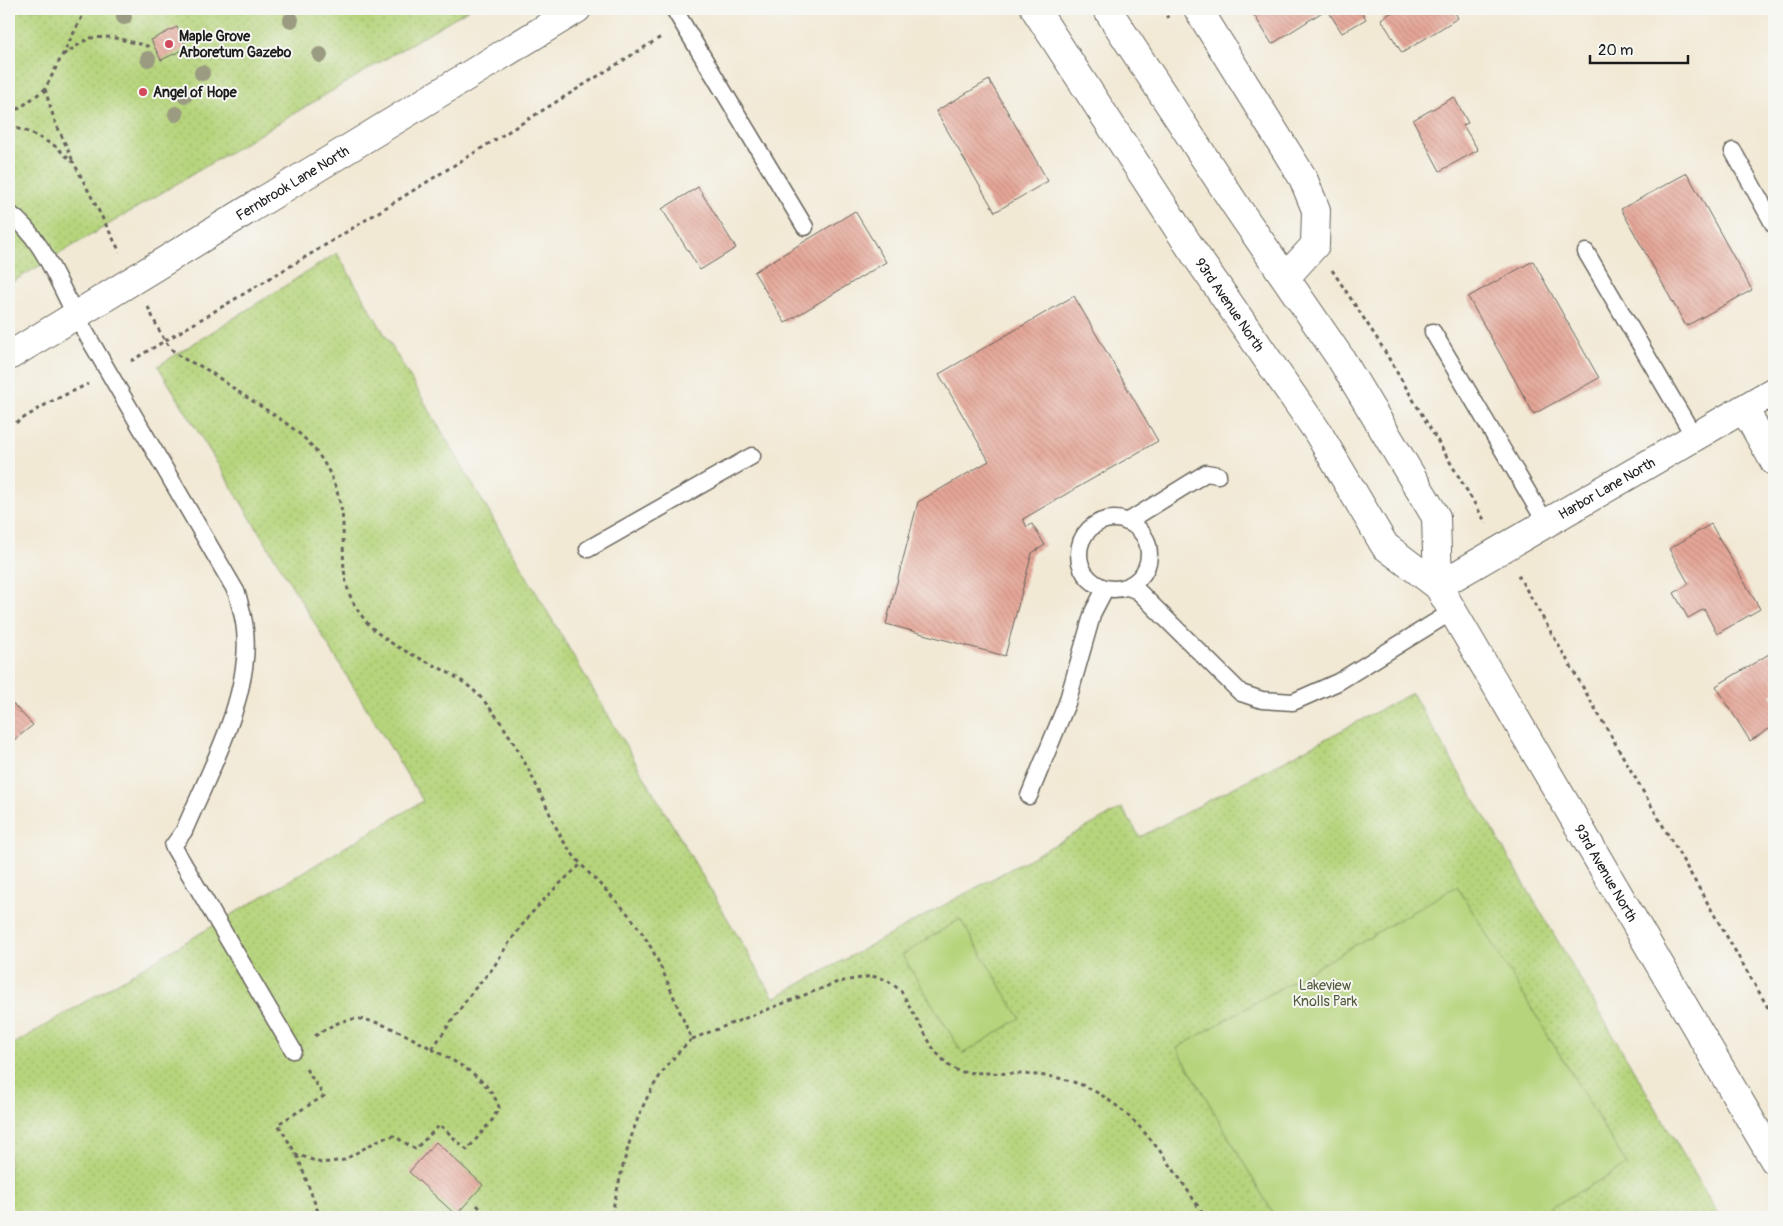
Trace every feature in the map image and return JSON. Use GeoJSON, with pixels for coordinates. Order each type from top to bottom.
{"type":"FeatureCollection","features":[{"type":"Feature","properties":{"kind":"main road","name":"Fernbrook Lane North"},"geometry":{"type":"LineString","coordinates":[[9,356],[577,9]]}},
{"type":"Feature","properties":{"kind":"main road","name":"93rd Avenue North"},"geometry":{"type":"LineString","coordinates":[[1035,9],[1190,247],[1317,430],[1385,546],[1438,586],[1774,1160]]}},
{"type":"Feature","properties":{"kind":"main road","name":"93rd Avenue North"},"geometry":{"type":"LineString","coordinates":[[1107,9],[1236,206],[1341,359],[1436,517],[1438,586]]}},
{"type":"Feature","properties":{"kind":"main road"},"geometry":{"type":"LineString","coordinates":[[1198,9],[1303,178],[1316,210],[1315,245],[1286,277]]}},
{"type":"Feature","properties":{"kind":"main road","name":"Harbor Lane North"},"geometry":{"type":"LineString","coordinates":[[1438,586],[1502,547],[1774,391]]}},
{"type":"Feature","properties":{"kind":"main road"},"geometry":{"type":"LineString","coordinates":[[1744,409],[1774,461]]}},
{"type":"Feature","properties":{"kind":"lane"},"geometry":{"type":"LineString","coordinates":[[674,9],[805,227]]}},
{"type":"Feature","properties":{"kind":"lane"},"geometry":{"type":"LineString","coordinates":[[1733,151],[1774,225]]}},
{"type":"Feature","properties":{"kind":"lane"},"geometry":{"type":"LineString","coordinates":[[9,212],[20,220],[42,252],[76,316],[237,593],[246,630],[245,669],[237,704],[184,832],[173,846],[293,1050]]}},
{"type":"Feature","properties":{"kind":"lane"},"geometry":{"type":"LineString","coordinates":[[1586,252],[1695,438]]}},
{"type":"Feature","properties":{"kind":"lane"},"geometry":{"type":"LineString","coordinates":[[1433,332],[1546,523]]}},
{"type":"Feature","properties":{"kind":"lane"},"geometry":{"type":"LineString","coordinates":[[588,549],[752,456]]}},
{"type":"Feature","properties":{"kind":"lane"},"geometry":{"type":"LineString","coordinates":[[1128,522],[1206,473],[1218,474]]}},
{"type":"Feature","properties":{"kind":"lane"},"geometry":{"type":"LineString","coordinates":[[1116,519],[1128,522],[1138,528],[1145,537],[1149,548],[1149,560],[1145,572],[1138,581],[1128,587],[1105,589],[1094,584],[1086,576],[1078,554],[1080,543],[1094,525],[1116,519]]}},
{"type":"Feature","properties":{"kind":"lane"},"geometry":{"type":"LineString","coordinates":[[1128,587],[1138,591],[1241,693],[1262,700],[1293,702],[1338,682],[1453,611]]}},
{"type":"Feature","properties":{"kind":"lane"},"geometry":{"type":"LineString","coordinates":[[1029,796],[1067,703],[1093,612],[1105,589]]}},
{"type":"Feature","properties":{"kind":"path"},"geometry":{"type":"LineString","coordinates":[[9,112],[20,108],[45,89],[86,9]]}},
{"type":"Feature","properties":{"kind":"path"},"geometry":{"type":"LineString","coordinates":[[1162,9],[1173,25]]}},
{"type":"Feature","properties":{"kind":"path"},"geometry":{"type":"LineString","coordinates":[[9,427],[50,402],[109,373],[165,341],[314,252],[682,23]]}},
{"type":"Feature","properties":{"kind":"path"},"geometry":{"type":"LineString","coordinates":[[63,55],[90,38],[112,37],[152,47]]}},
{"type":"Feature","properties":{"kind":"path"},"geometry":{"type":"LineString","coordinates":[[45,89],[54,119],[74,163],[117,246]]}},
{"type":"Feature","properties":{"kind":"path"},"geometry":{"type":"LineString","coordinates":[[9,126],[28,132],[55,146],[74,163]]}},
{"type":"Feature","properties":{"kind":"path"},"geometry":{"type":"LineString","coordinates":[[1315,245],[1378,340],[1502,547],[1774,1018]]}},
{"type":"Feature","properties":{"kind":"path"},"geometry":{"type":"LineString","coordinates":[[155,322],[165,341],[178,355],[203,368],[278,418],[309,443],[324,462],[334,483],[343,523],[343,567],[348,591],[358,610],[385,640],[462,679],[482,698],[500,722],[539,790],[564,842],[580,865],[609,893],[639,928],[658,964],[692,1039]]}},
{"type":"Feature","properties":{"kind":"path"},"geometry":{"type":"LineString","coordinates":[[432,1048],[472,992],[493,968],[529,916],[580,865]]}},
{"type":"Feature","properties":{"kind":"path"},"geometry":{"type":"LineString","coordinates":[[611,1217],[630,1139],[639,1112],[651,1087],[679,1051],[692,1039],[838,982],[872,976],[887,980],[901,991],[934,1050],[948,1065],[960,1072],[1063,1078],[1107,1099],[1132,1120],[1160,1151],[1205,1217]]}},
{"type":"Feature","properties":{"kind":"path"},"geometry":{"type":"LineString","coordinates":[[296,1154],[321,1163],[344,1160],[382,1138],[394,1136],[415,1149],[440,1125],[467,1150],[494,1119],[499,1107],[495,1095],[479,1078],[432,1048],[401,1033],[358,1018],[332,1025],[293,1050],[324,1096],[278,1124],[296,1154],[320,1217]]}},
{"type":"Feature","properties":{"kind":"path"},"geometry":{"type":"LineString","coordinates":[[477,1205],[488,1217]]}},
{"type":"Feature","properties":{"kind":"green space"},"geometry":{"type":"Polygon","coordinates":[[[9,9],[469,9],[9,284],[9,9]]]}},
{"type":"Feature","properties":{"kind":"green space","name":"Lakeview Knolls Park"},"geometry":{"type":"Polygon","coordinates":[[[337,253],[774,998],[1122,808],[1140,837],[1412,693],[1720,1217],[9,1217],[9,1047],[423,801],[158,366],[337,253]]]}},
{"type":"Feature","properties":{"kind":"green space"},"geometry":{"type":"Polygon","coordinates":[[[1457,886],[1627,1165],[1534,1217],[1275,1217],[1177,1048],[1457,886]]]}},
{"type":"Feature","properties":{"kind":"green space"},"geometry":{"type":"Polygon","coordinates":[[[960,919],[1020,1018],[963,1054],[902,955],[960,919]]]}},
{"type":"Feature","properties":{"kind":"building"},"geometry":{"type":"Polygon","coordinates":[[[1260,9],[1327,9],[1272,44],[1253,13],[1260,9]]]}},
{"type":"Feature","properties":{"kind":"building"},"geometry":{"type":"Polygon","coordinates":[[[1327,9],[1360,9],[1366,19],[1342,33],[1327,9]]]}},
{"type":"Feature","properties":{"kind":"building"},"geometry":{"type":"Polygon","coordinates":[[[1397,9],[1453,9],[1458,18],[1402,53],[1381,19],[1397,9]]]}},
{"type":"Feature","properties":{"kind":"building","name":"Maple Grove Arboretum Gazebo"},"geometry":{"type":"Polygon","coordinates":[[[177,27],[187,48],[161,60],[151,40],[177,27]]]}},
{"type":"Feature","properties":{"kind":"building"},"geometry":{"type":"Polygon","coordinates":[[[989,80],[1048,181],[995,212],[936,111],[989,80]]]}},
{"type":"Feature","properties":{"kind":"building"},"geometry":{"type":"Polygon","coordinates":[[[1454,97],[1468,123],[1463,125],[1478,150],[1440,171],[1413,120],[1454,97]]]}},
{"type":"Feature","properties":{"kind":"building"},"geometry":{"type":"Polygon","coordinates":[[[1687,173],[1752,290],[1686,326],[1621,209],[1687,173]]]}},
{"type":"Feature","properties":{"kind":"building"},"geometry":{"type":"Polygon","coordinates":[[[698,187],[736,248],[700,270],[662,209],[698,187]]]}},
{"type":"Feature","properties":{"kind":"building"},"geometry":{"type":"Polygon","coordinates":[[[855,211],[886,262],[785,323],[754,272],[855,211]]]}},
{"type":"Feature","properties":{"kind":"building"},"geometry":{"type":"Polygon","coordinates":[[[1533,261],[1599,378],[1534,414],[1468,297],[1533,261]]]}},
{"type":"Feature","properties":{"kind":"building"},"geometry":{"type":"Polygon","coordinates":[[[1074,296],[1158,441],[1023,519],[1027,527],[1032,524],[1045,545],[1032,553],[1005,656],[886,624],[918,502],[989,461],[939,374],[1074,296]]]}},
{"type":"Feature","properties":{"kind":"building"},"geometry":{"type":"Polygon","coordinates":[[[1711,524],[1760,609],[1717,634],[1704,609],[1688,618],[1674,593],[1689,584],[1669,549],[1711,524]]]}},
{"type":"Feature","properties":{"kind":"building"},"geometry":{"type":"Polygon","coordinates":[[[1774,651],[1774,693],[1771,695],[1774,700],[1774,726],[1750,741],[1716,686],[1774,651]]]}},
{"type":"Feature","properties":{"kind":"building"},"geometry":{"type":"Polygon","coordinates":[[[9,700],[33,725],[9,744],[9,700]]]}},
{"type":"Feature","properties":{"kind":"building"},"geometry":{"type":"Polygon","coordinates":[[[436,1142],[483,1185],[456,1215],[409,1172],[436,1142]]]}},
{"type":"Feature","properties":{"kind":"place","name":"Maple Grove Arboretum Gazebo"},"geometry":{"type":"Point","coordinates":[169,44]}},
{"type":"Feature","properties":{"kind":"place","name":"Angel of Hope"},"geometry":{"type":"Point","coordinates":[143,92]}}]}
